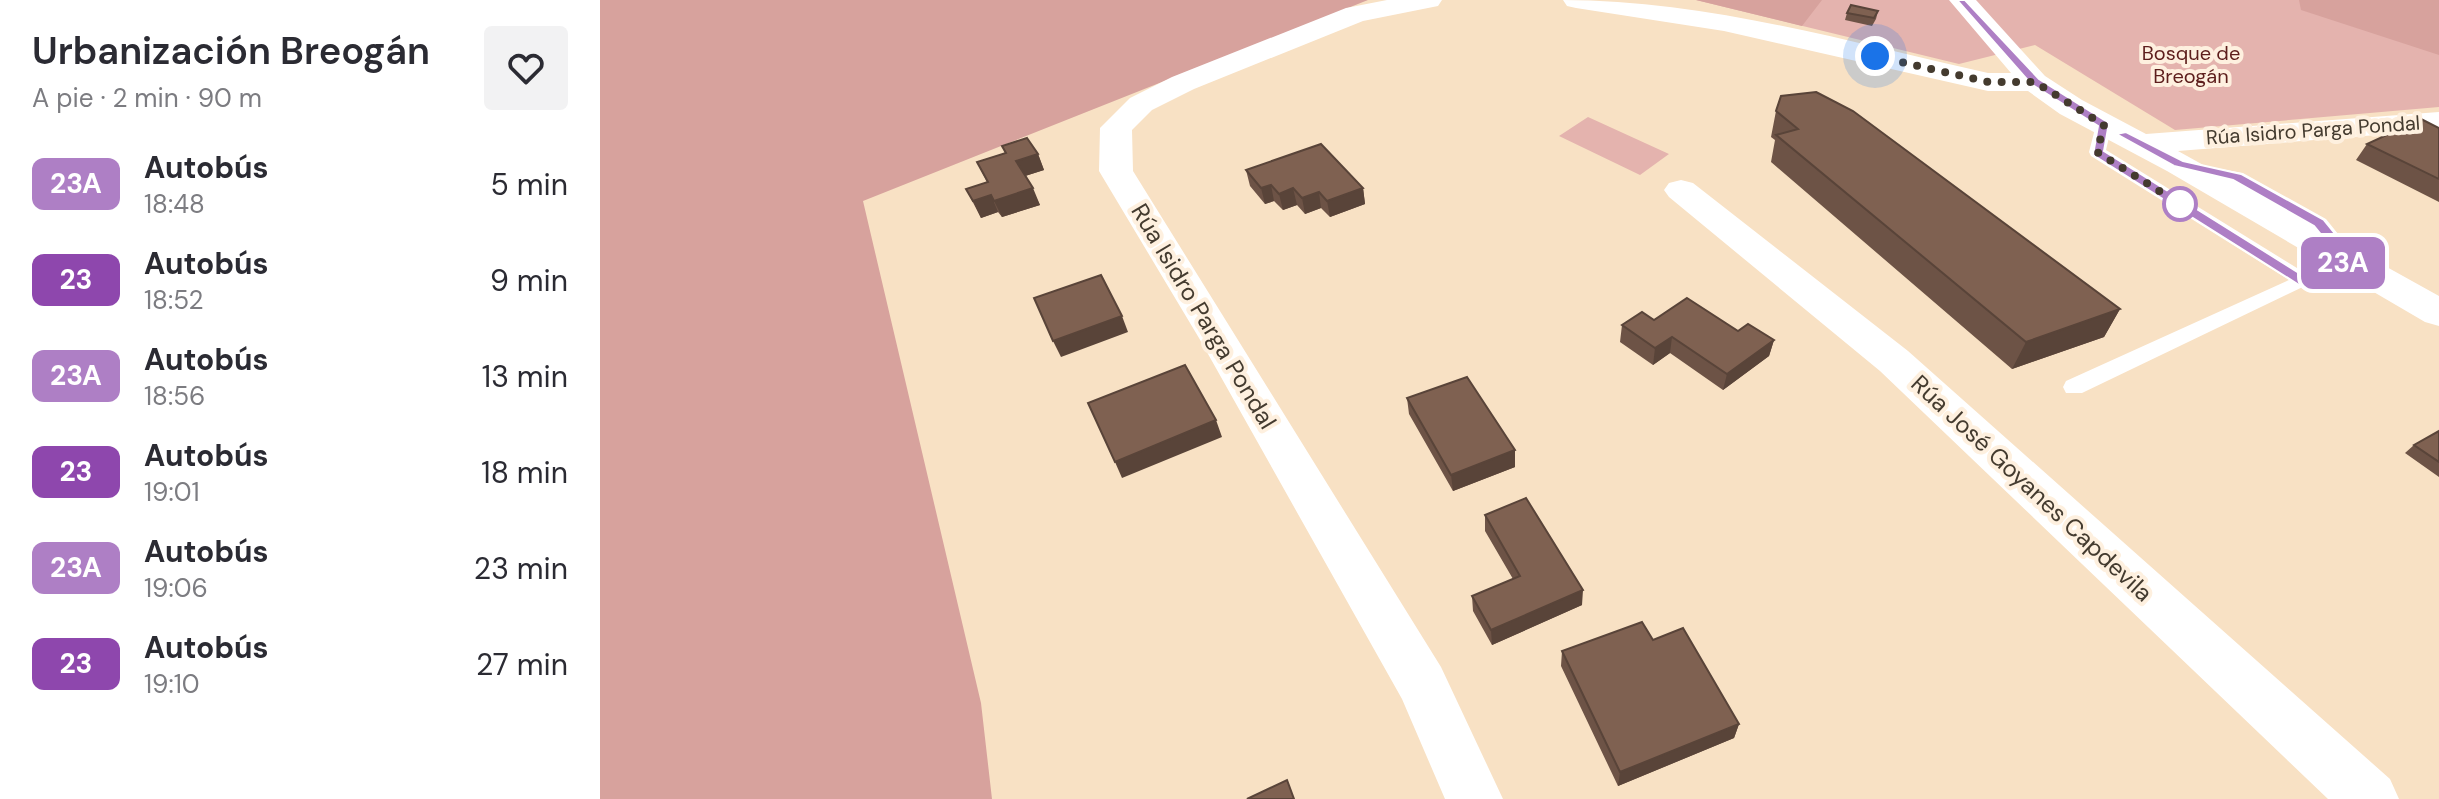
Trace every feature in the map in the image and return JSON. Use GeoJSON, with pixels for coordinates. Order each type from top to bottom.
{"type":"FeatureCollection","features":[{"type":"Feature","properties":{"kind":"street","name":"Rúa Isidro Parga Pondal"},"geometry":{"type":"LineString","coordinates":[[1429,0],[1356,14],[1183,83],[1141,104],[1116,128],[1116,171],[1227,351],[1422,684],[1474,799]]}},
{"type":"Feature","properties":{"kind":"street"},"geometry":{"type":"LineString","coordinates":[[1576,0],[1724,23],[1988,82],[2035,82]]}},
{"type":"Feature","properties":{"kind":"street"},"geometry":{"type":"LineString","coordinates":[[1962,0],[2035,82],[2104,125],[2179,164],[2439,313]]}},
{"type":"Feature","properties":{"kind":"street","name":"Rúa Isidro Parga Pondal"},"geometry":{"type":"LineString","coordinates":[[2139,144],[2439,121]]}},
{"type":"Feature","properties":{"kind":"street","name":"Rúa José Goyanes Capdevila"},"geometry":{"type":"LineString","coordinates":[[1681,190],[1894,361],[2370,799]]}},
{"type":"Feature","properties":{"kind":"lane"},"geometry":{"type":"LineString","coordinates":[[2104,125],[2097,152],[2304,281]]}},
{"type":"Feature","properties":{"kind":"lane"},"geometry":{"type":"LineString","coordinates":[[2074,387],[2349,260]]}},
{"type":"Feature","properties":{"kind":"green space","name":"Bosque de Breogán"},"geometry":{"type":"Polygon","coordinates":[[[1696,0],[2439,0],[2439,107],[2175,130],[2035,45],[1959,64],[1696,0]]]}},
{"type":"Feature","properties":{"kind":"green space"},"geometry":{"type":"Polygon","coordinates":[[[1588,117],[1669,154],[1640,175],[1559,136],[1588,117]]]}},
{"type":"Feature","properties":{"kind":"shaded area"},"geometry":{"type":"Polygon","coordinates":[[[600,0],[1368,0],[863,201],[981,703],[992,799],[600,799],[600,0]]]}},
{"type":"Feature","properties":{"kind":"shaded area"},"geometry":{"type":"Polygon","coordinates":[[[1696,0],[1822,0],[1802,26],[1696,0]]]}},
{"type":"Feature","properties":{"kind":"shaded area"},"geometry":{"type":"Polygon","coordinates":[[[2299,0],[2439,0],[2439,55],[2301,10],[2299,0]]]}},
{"type":"Feature","properties":{"kind":"building"},"geometry":{"type":"Polygon","coordinates":[[[1851,5],[1878,11],[1874,18],[1847,13],[1851,5]]]}},
{"type":"Feature","properties":{"kind":"building"},"geometry":{"type":"Polygon","coordinates":[[[1816,92],[1853,111],[2120,309],[2026,342],[1776,135],[1798,129],[1776,111],[1781,96],[1816,92]]]}},
{"type":"Feature","properties":{"kind":"building"},"geometry":{"type":"Polygon","coordinates":[[[2421,119],[2439,128],[2439,179],[2367,144],[2421,119]]]}},
{"type":"Feature","properties":{"kind":"building"},"geometry":{"type":"Polygon","coordinates":[[[1027,138],[1038,154],[1016,161],[1033,188],[994,201],[991,195],[973,201],[966,189],[988,182],[977,162],[1006,153],[1002,146],[1027,138]]]}},
{"type":"Feature","properties":{"kind":"building"},"geometry":{"type":"Polygon","coordinates":[[[1321,144],[1363,188],[1327,201],[1319,192],[1302,198],[1293,188],[1279,194],[1271,185],[1261,188],[1246,170],[1321,144]]]}},
{"type":"Feature","properties":{"kind":"building"},"geometry":{"type":"Polygon","coordinates":[[[1101,275],[1122,316],[1053,341],[1034,298],[1101,275]]]}},
{"type":"Feature","properties":{"kind":"building"},"geometry":{"type":"Polygon","coordinates":[[[1687,298],[1738,331],[1748,324],[1774,340],[1727,374],[1672,337],[1655,348],[1622,325],[1642,312],[1654,320],[1687,298]]]}},
{"type":"Feature","properties":{"kind":"building"},"geometry":{"type":"Polygon","coordinates":[[[1185,365],[1216,420],[1115,462],[1088,403],[1185,365]]]}},
{"type":"Feature","properties":{"kind":"building"},"geometry":{"type":"Polygon","coordinates":[[[1467,377],[1515,450],[1451,475],[1407,398],[1467,377]]]}},
{"type":"Feature","properties":{"kind":"building"},"geometry":{"type":"Polygon","coordinates":[[[2439,431],[2439,462],[2414,445],[2439,431]]]}},
{"type":"Feature","properties":{"kind":"building"},"geometry":{"type":"Polygon","coordinates":[[[1526,498],[1583,590],[1491,630],[1472,596],[1520,576],[1485,515],[1526,498]]]}},
{"type":"Feature","properties":{"kind":"building"},"geometry":{"type":"Polygon","coordinates":[[[1642,622],[1653,640],[1683,628],[1739,724],[1620,772],[1562,651],[1642,622]]]}},
{"type":"Feature","properties":{"kind":"building"},"geometry":{"type":"Polygon","coordinates":[[[1287,780],[1294,799],[1247,799],[1287,780]]]}},
{"type":"Feature","properties":{"kind":"bus line","name":"23A"},"geometry":{"type":"LineString","coordinates":[[1962,0],[2035,82],[2104,125],[2097,152],[2304,281],[2349,260],[2319,223],[2237,177],[2179,164],[2122,134]]}},
{"type":"Feature","properties":{"kind":"route"},"geometry":{"type":"LineString","coordinates":[[1875,56],[1988,82],[2035,82],[2104,125],[2097,152],[2180,204]]}}]}
